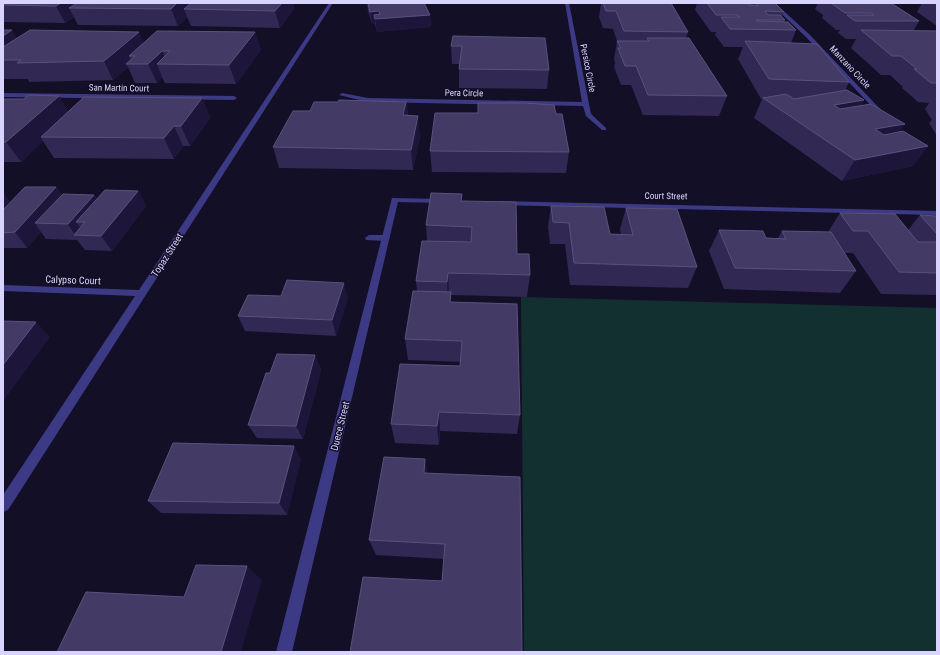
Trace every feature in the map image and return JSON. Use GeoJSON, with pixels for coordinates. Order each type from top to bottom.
{"type":"FeatureCollection","features":[{"type":"Feature","properties":{"kind":"street","name":"Topaz Street"},"geometry":{"type":"LineString","coordinates":[[3,506],[331,3]]}},
{"type":"Feature","properties":{"kind":"street","name":"Persico Circle"},"geometry":{"type":"LineString","coordinates":[[567,3],[588,115],[604,129]]}},
{"type":"Feature","properties":{"kind":"street","name":"Manzano Circle"},"geometry":{"type":"LineString","coordinates":[[772,3],[808,36],[880,112]]}},
{"type":"Feature","properties":{"kind":"street","name":"San Martin Court"},"geometry":{"type":"LineString","coordinates":[[3,95],[234,98]]}},
{"type":"Feature","properties":{"kind":"street","name":"Pera Circle"},"geometry":{"type":"LineString","coordinates":[[342,95],[368,100],[586,104]]}},
{"type":"Feature","properties":{"kind":"street","name":"Duece Street"},"geometry":{"type":"LineString","coordinates":[[284,652],[395,200],[451,202]]}},
{"type":"Feature","properties":{"kind":"street","name":"Court Street"},"geometry":{"type":"LineString","coordinates":[[491,202],[937,213]]}},
{"type":"Feature","properties":{"kind":"street"},"geometry":{"type":"LineString","coordinates":[[369,238],[386,238]]}},
{"type":"Feature","properties":{"kind":"street","name":"Calypso Court"},"geometry":{"type":"LineString","coordinates":[[3,288],[142,293]]}},
{"type":"Feature","properties":{"kind":"green space"},"geometry":{"type":"Polygon","coordinates":[[[521,297],[937,308],[937,652],[524,652],[521,297]]]}},
{"type":"Feature","properties":{"kind":"building"},"geometry":{"type":"Polygon","coordinates":[[[3,3],[61,3],[56,6],[3,5],[3,3]]]}},
{"type":"Feature","properties":{"kind":"building"},"geometry":{"type":"Polygon","coordinates":[[[77,3],[177,3],[171,9],[69,8],[77,3]]]}},
{"type":"Feature","properties":{"kind":"building"},"geometry":{"type":"Polygon","coordinates":[[[191,3],[282,3],[275,11],[184,9],[191,3]]]}},
{"type":"Feature","properties":{"kind":"building"},"geometry":{"type":"Polygon","coordinates":[[[368,3],[424,3],[430,15],[375,19],[374,15],[380,14],[379,11],[370,12],[368,3]]]}},
{"type":"Feature","properties":{"kind":"building"},"geometry":{"type":"Polygon","coordinates":[[[603,3],[671,3],[688,32],[624,31],[616,11],[606,11],[603,3]]]}},
{"type":"Feature","properties":{"kind":"building"},"geometry":{"type":"Polygon","coordinates":[[[707,3],[747,3],[758,6],[756,3],[775,3],[784,12],[765,11],[768,15],[780,15],[785,20],[756,20],[788,22],[796,30],[730,29],[721,17],[740,17],[737,15],[716,15],[707,3]]]}},
{"type":"Feature","properties":{"kind":"building"},"geometry":{"type":"Polygon","coordinates":[[[831,3],[891,3],[919,21],[855,21],[847,15],[874,15],[871,13],[845,13],[831,3]]]}},
{"type":"Feature","properties":{"kind":"building"},"geometry":{"type":"Polygon","coordinates":[[[3,30],[12,30],[3,36],[3,30]]]}},
{"type":"Feature","properties":{"kind":"building"},"geometry":{"type":"Polygon","coordinates":[[[30,30],[139,32],[104,61],[17,63],[21,60],[3,60],[3,47],[30,30]]]}},
{"type":"Feature","properties":{"kind":"building"},"geometry":{"type":"Polygon","coordinates":[[[861,30],[937,31],[937,83],[931,83],[901,56],[892,56],[861,30]]]}},
{"type":"Feature","properties":{"kind":"building"},"geometry":{"type":"Polygon","coordinates":[[[157,31],[255,32],[229,65],[157,64],[170,51],[162,51],[148,64],[126,64],[135,56],[129,56],[157,31]]]}},
{"type":"Feature","properties":{"kind":"building"},"geometry":{"type":"Polygon","coordinates":[[[453,36],[545,38],[549,70],[459,69],[462,46],[451,46],[453,36]]]}},
{"type":"Feature","properties":{"kind":"building"},"geometry":{"type":"Polygon","coordinates":[[[647,38],[689,38],[727,96],[648,95],[636,66],[625,66],[618,48],[621,48],[617,41],[649,41],[647,38]]]}},
{"type":"Feature","properties":{"kind":"building"},"geometry":{"type":"Polygon","coordinates":[[[745,41],[817,44],[849,82],[769,79],[745,41]]]}},
{"type":"Feature","properties":{"kind":"building"},"geometry":{"type":"Polygon","coordinates":[[[847,90],[864,100],[834,105],[840,109],[871,104],[905,124],[875,129],[884,135],[903,131],[928,146],[855,160],[763,98],[786,94],[794,99],[847,90]]]}},
{"type":"Feature","properties":{"kind":"building"},"geometry":{"type":"Polygon","coordinates":[[[29,95],[59,96],[6,142],[3,142],[3,99],[24,99],[29,95]]]}},
{"type":"Feature","properties":{"kind":"building"},"geometry":{"type":"Polygon","coordinates":[[[84,97],[202,98],[181,126],[174,126],[164,138],[41,137],[84,97]]]}},
{"type":"Feature","properties":{"kind":"building"},"geometry":{"type":"Polygon","coordinates":[[[339,100],[406,102],[403,115],[418,116],[411,150],[273,147],[293,111],[310,111],[314,102],[338,102],[339,100]]]}},
{"type":"Feature","properties":{"kind":"building"},"geometry":{"type":"Polygon","coordinates":[[[478,103],[525,103],[554,105],[556,114],[562,114],[569,152],[430,151],[435,113],[478,113],[478,103]]]}},
{"type":"Feature","properties":{"kind":"building"},"geometry":{"type":"Polygon","coordinates":[[[25,187],[56,187],[15,232],[3,233],[3,210],[25,187]]]}},
{"type":"Feature","properties":{"kind":"building"},"geometry":{"type":"Polygon","coordinates":[[[105,190],[138,191],[101,236],[74,235],[85,222],[76,222],[105,190]]]}},
{"type":"Feature","properties":{"kind":"building"},"geometry":{"type":"Polygon","coordinates":[[[431,193],[462,194],[461,201],[516,202],[517,254],[529,254],[530,275],[448,273],[447,282],[416,281],[422,241],[471,242],[472,227],[426,225],[431,193]]]}},
{"type":"Feature","properties":{"kind":"building"},"geometry":{"type":"Polygon","coordinates":[[[63,194],[94,195],[68,224],[35,223],[63,194]]]}},
{"type":"Feature","properties":{"kind":"building"},"geometry":{"type":"Polygon","coordinates":[[[551,206],[604,207],[610,234],[633,235],[626,208],[677,209],[697,267],[574,263],[569,223],[553,222],[551,206]]]}},
{"type":"Feature","properties":{"kind":"building"},"geometry":{"type":"Polygon","coordinates":[[[840,213],[895,214],[918,242],[937,242],[937,273],[899,272],[868,231],[853,231],[840,213]]]}},
{"type":"Feature","properties":{"kind":"building"},"geometry":{"type":"Polygon","coordinates":[[[920,215],[937,216],[937,234],[920,215]]]}},
{"type":"Feature","properties":{"kind":"building"},"geometry":{"type":"Polygon","coordinates":[[[719,230],[763,231],[766,238],[786,239],[782,231],[831,232],[856,271],[735,268],[719,230]]]}},
{"type":"Feature","properties":{"kind":"building"},"geometry":{"type":"Polygon","coordinates":[[[287,280],[344,283],[332,320],[238,316],[248,295],[281,296],[287,280]]]}},
{"type":"Feature","properties":{"kind":"building"},"geometry":{"type":"Polygon","coordinates":[[[413,291],[451,292],[450,302],[517,304],[520,415],[439,412],[437,426],[391,424],[400,364],[460,366],[462,341],[405,339],[413,291]]]}},
{"type":"Feature","properties":{"kind":"building"},"geometry":{"type":"Polygon","coordinates":[[[3,321],[36,322],[3,365],[3,321]]]}},
{"type":"Feature","properties":{"kind":"building"},"geometry":{"type":"Polygon","coordinates":[[[277,354],[315,355],[296,426],[248,425],[266,373],[270,373],[277,354]]]}},
{"type":"Feature","properties":{"kind":"building"},"geometry":{"type":"Polygon","coordinates":[[[173,443],[294,446],[279,503],[148,501],[173,443]]]}},
{"type":"Feature","properties":{"kind":"building"},"geometry":{"type":"Polygon","coordinates":[[[384,457],[425,459],[424,473],[520,477],[522,652],[350,652],[363,577],[442,581],[445,544],[369,540],[384,457]]]}},
{"type":"Feature","properties":{"kind":"building"},"geometry":{"type":"Polygon","coordinates":[[[196,565],[247,566],[221,652],[57,652],[86,592],[184,597],[196,565]]]}}]}
